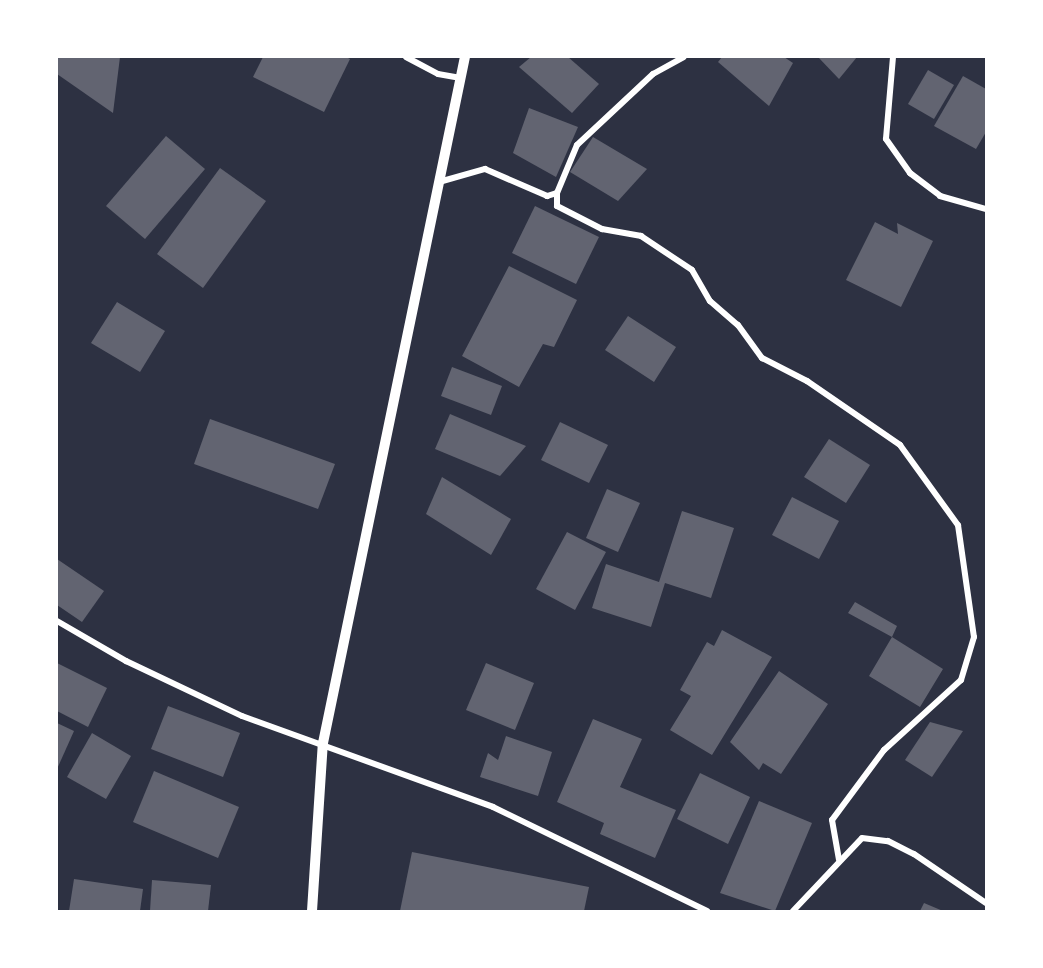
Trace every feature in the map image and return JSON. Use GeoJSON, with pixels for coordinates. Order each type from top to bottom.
{"type":"FeatureCollection","features":[{"type":"Feature","properties":{"kind":"street"},"geometry":{"type":"LineString","coordinates":[[406,57],[438,74],[460,78]]}},
{"type":"Feature","properties":{"kind":"street"},"geometry":{"type":"LineString","coordinates":[[312,911],[323,743],[465,57]]}},
{"type":"Feature","properties":{"kind":"street"},"geometry":{"type":"LineString","coordinates":[[684,57],[653,74],[577,145],[557,193],[557,207],[602,229],[641,236],[692,270],[710,301],[738,325],[762,358],[807,381],[900,445],[958,525],[975,638],[961,680],[884,750],[832,820],[839,858]]}},
{"type":"Feature","properties":{"kind":"street"},"geometry":{"type":"LineString","coordinates":[[893,57],[886,139],[910,173],[940,196],[986,209]]}},
{"type":"Feature","properties":{"kind":"street"},"geometry":{"type":"LineString","coordinates":[[439,182],[485,169],[547,196],[557,193]]}},
{"type":"Feature","properties":{"kind":"street"},"geometry":{"type":"LineString","coordinates":[[57,621],[242,716],[323,743],[493,807],[706,911]]}},
{"type":"Feature","properties":{"kind":"street"},"geometry":{"type":"LineString","coordinates":[[793,911],[839,858],[862,838],[888,842],[986,903]]}},
{"type":"Feature","properties":{"kind":"building"},"geometry":{"type":"Polygon","coordinates":[[[57,57],[120,57],[113,113],[57,74],[57,57]]]}},
{"type":"Feature","properties":{"kind":"building"},"geometry":{"type":"Polygon","coordinates":[[[263,57],[346,57],[350,59],[324,112],[253,77],[263,57]]]}},
{"type":"Feature","properties":{"kind":"building"},"geometry":{"type":"Polygon","coordinates":[[[531,57],[568,57],[599,84],[572,113],[519,67],[531,57]]]}},
{"type":"Feature","properties":{"kind":"building"},"geometry":{"type":"Polygon","coordinates":[[[722,57],[784,57],[793,63],[769,106],[718,62],[722,57]]]}},
{"type":"Feature","properties":{"kind":"building"},"geometry":{"type":"Polygon","coordinates":[[[818,57],[857,57],[839,79],[818,57]]]}},
{"type":"Feature","properties":{"kind":"building"},"geometry":{"type":"Polygon","coordinates":[[[928,70],[954,85],[934,119],[908,104],[928,70]]]}},
{"type":"Feature","properties":{"kind":"building"},"geometry":{"type":"Polygon","coordinates":[[[963,76],[986,89],[986,132],[976,149],[934,126],[963,76]]]}},
{"type":"Feature","properties":{"kind":"building"},"geometry":{"type":"Polygon","coordinates":[[[529,108],[578,127],[556,177],[513,153],[529,108]]]}},
{"type":"Feature","properties":{"kind":"building"},"geometry":{"type":"Polygon","coordinates":[[[166,136],[205,169],[145,239],[106,206],[166,136]]]}},
{"type":"Feature","properties":{"kind":"building"},"geometry":{"type":"Polygon","coordinates":[[[593,137],[647,169],[618,201],[570,172],[593,137]]]}},
{"type":"Feature","properties":{"kind":"building"},"geometry":{"type":"Polygon","coordinates":[[[220,168],[266,201],[203,288],[157,254],[220,168]]]}},
{"type":"Feature","properties":{"kind":"building"},"geometry":{"type":"Polygon","coordinates":[[[535,206],[599,237],[576,284],[512,253],[535,206]]]}},
{"type":"Feature","properties":{"kind":"building"},"geometry":{"type":"Polygon","coordinates":[[[875,222],[898,234],[897,223],[933,241],[901,307],[846,280],[875,222]]]}},
{"type":"Feature","properties":{"kind":"building"},"geometry":{"type":"Polygon","coordinates":[[[509,266],[577,300],[554,347],[543,344],[519,387],[462,356],[509,266]]]}},
{"type":"Feature","properties":{"kind":"building"},"geometry":{"type":"Polygon","coordinates":[[[117,302],[165,331],[140,372],[91,343],[117,302]]]}},
{"type":"Feature","properties":{"kind":"building"},"geometry":{"type":"Polygon","coordinates":[[[628,316],[676,347],[654,382],[605,350],[628,316]]]}},
{"type":"Feature","properties":{"kind":"building"},"geometry":{"type":"Polygon","coordinates":[[[452,367],[502,386],[491,415],[441,396],[452,367]]]}},
{"type":"Feature","properties":{"kind":"building"},"geometry":{"type":"Polygon","coordinates":[[[450,414],[526,446],[500,476],[435,449],[450,414]]]}},
{"type":"Feature","properties":{"kind":"building"},"geometry":{"type":"Polygon","coordinates":[[[210,419],[335,464],[318,509],[194,464],[210,419]]]}},
{"type":"Feature","properties":{"kind":"building"},"geometry":{"type":"Polygon","coordinates":[[[560,422],[608,445],[589,483],[541,460],[560,422]]]}},
{"type":"Feature","properties":{"kind":"building"},"geometry":{"type":"Polygon","coordinates":[[[829,439],[870,465],[846,503],[804,477],[829,439]]]}},
{"type":"Feature","properties":{"kind":"building"},"geometry":{"type":"Polygon","coordinates":[[[442,477],[511,519],[491,555],[426,514],[442,477]]]}},
{"type":"Feature","properties":{"kind":"building"},"geometry":{"type":"Polygon","coordinates":[[[607,489],[640,503],[618,552],[586,538],[607,489]]]}},
{"type":"Feature","properties":{"kind":"building"},"geometry":{"type":"Polygon","coordinates":[[[792,497],[839,521],[819,559],[772,535],[792,497]]]}},
{"type":"Feature","properties":{"kind":"building"},"geometry":{"type":"Polygon","coordinates":[[[682,511],[734,528],[711,598],[665,583],[651,627],[592,608],[606,564],[659,582],[682,511]]]}},
{"type":"Feature","properties":{"kind":"building"},"geometry":{"type":"Polygon","coordinates":[[[567,532],[606,552],[575,610],[536,589],[567,532]]]}},
{"type":"Feature","properties":{"kind":"building"},"geometry":{"type":"Polygon","coordinates":[[[57,559],[104,591],[82,622],[57,605],[57,559]]]}},
{"type":"Feature","properties":{"kind":"building"},"geometry":{"type":"Polygon","coordinates":[[[855,602],[897,626],[892,637],[848,613],[855,602]]]}},
{"type":"Feature","properties":{"kind":"building"},"geometry":{"type":"Polygon","coordinates":[[[722,630],[772,657],[712,755],[670,730],[691,696],[680,690],[707,642],[714,646],[722,630]]]}},
{"type":"Feature","properties":{"kind":"building"},"geometry":{"type":"Polygon","coordinates":[[[892,637],[943,669],[920,707],[869,676],[892,637]]]}},
{"type":"Feature","properties":{"kind":"building"},"geometry":{"type":"Polygon","coordinates":[[[57,663],[107,688],[88,727],[57,711],[57,663]]]}},
{"type":"Feature","properties":{"kind":"building"},"geometry":{"type":"Polygon","coordinates":[[[486,663],[534,683],[515,730],[466,710],[486,663]]]}},
{"type":"Feature","properties":{"kind":"building"},"geometry":{"type":"Polygon","coordinates":[[[779,671],[828,704],[781,774],[763,763],[759,770],[730,742],[779,671]]]}},
{"type":"Feature","properties":{"kind":"building"},"geometry":{"type":"Polygon","coordinates":[[[168,706],[240,733],[223,777],[151,749],[168,706]]]}},
{"type":"Feature","properties":{"kind":"building"},"geometry":{"type":"Polygon","coordinates":[[[593,719],[642,739],[620,787],[676,810],[655,858],[600,834],[604,823],[557,802],[593,719]]]}},
{"type":"Feature","properties":{"kind":"building"},"geometry":{"type":"Polygon","coordinates":[[[930,722],[963,731],[932,777],[905,760],[930,722]]]}},
{"type":"Feature","properties":{"kind":"building"},"geometry":{"type":"Polygon","coordinates":[[[57,723],[74,731],[57,769],[57,723]]]}},
{"type":"Feature","properties":{"kind":"building"},"geometry":{"type":"Polygon","coordinates":[[[92,733],[131,756],[106,799],[67,777],[92,733]]]}},
{"type":"Feature","properties":{"kind":"building"},"geometry":{"type":"Polygon","coordinates":[[[506,736],[552,752],[538,796],[480,777],[488,753],[498,760],[506,736]]]}},
{"type":"Feature","properties":{"kind":"building"},"geometry":{"type":"Polygon","coordinates":[[[154,771],[239,807],[218,858],[133,822],[154,771]]]}},
{"type":"Feature","properties":{"kind":"building"},"geometry":{"type":"Polygon","coordinates":[[[700,773],[750,797],[728,844],[677,819],[700,773]]]}},
{"type":"Feature","properties":{"kind":"building"},"geometry":{"type":"Polygon","coordinates":[[[759,801],[812,823],[775,911],[720,893],[759,801]]]}},
{"type":"Feature","properties":{"kind":"building"},"geometry":{"type":"Polygon","coordinates":[[[412,852],[589,887],[584,911],[400,911],[412,852]]]}},
{"type":"Feature","properties":{"kind":"building"},"geometry":{"type":"Polygon","coordinates":[[[74,879],[143,889],[140,911],[69,911],[74,879]]]}},
{"type":"Feature","properties":{"kind":"building"},"geometry":{"type":"Polygon","coordinates":[[[152,880],[211,885],[208,911],[150,911],[152,880]]]}},
{"type":"Feature","properties":{"kind":"building"},"geometry":{"type":"Polygon","coordinates":[[[924,903],[943,911],[920,911],[924,903]]]}}]}
